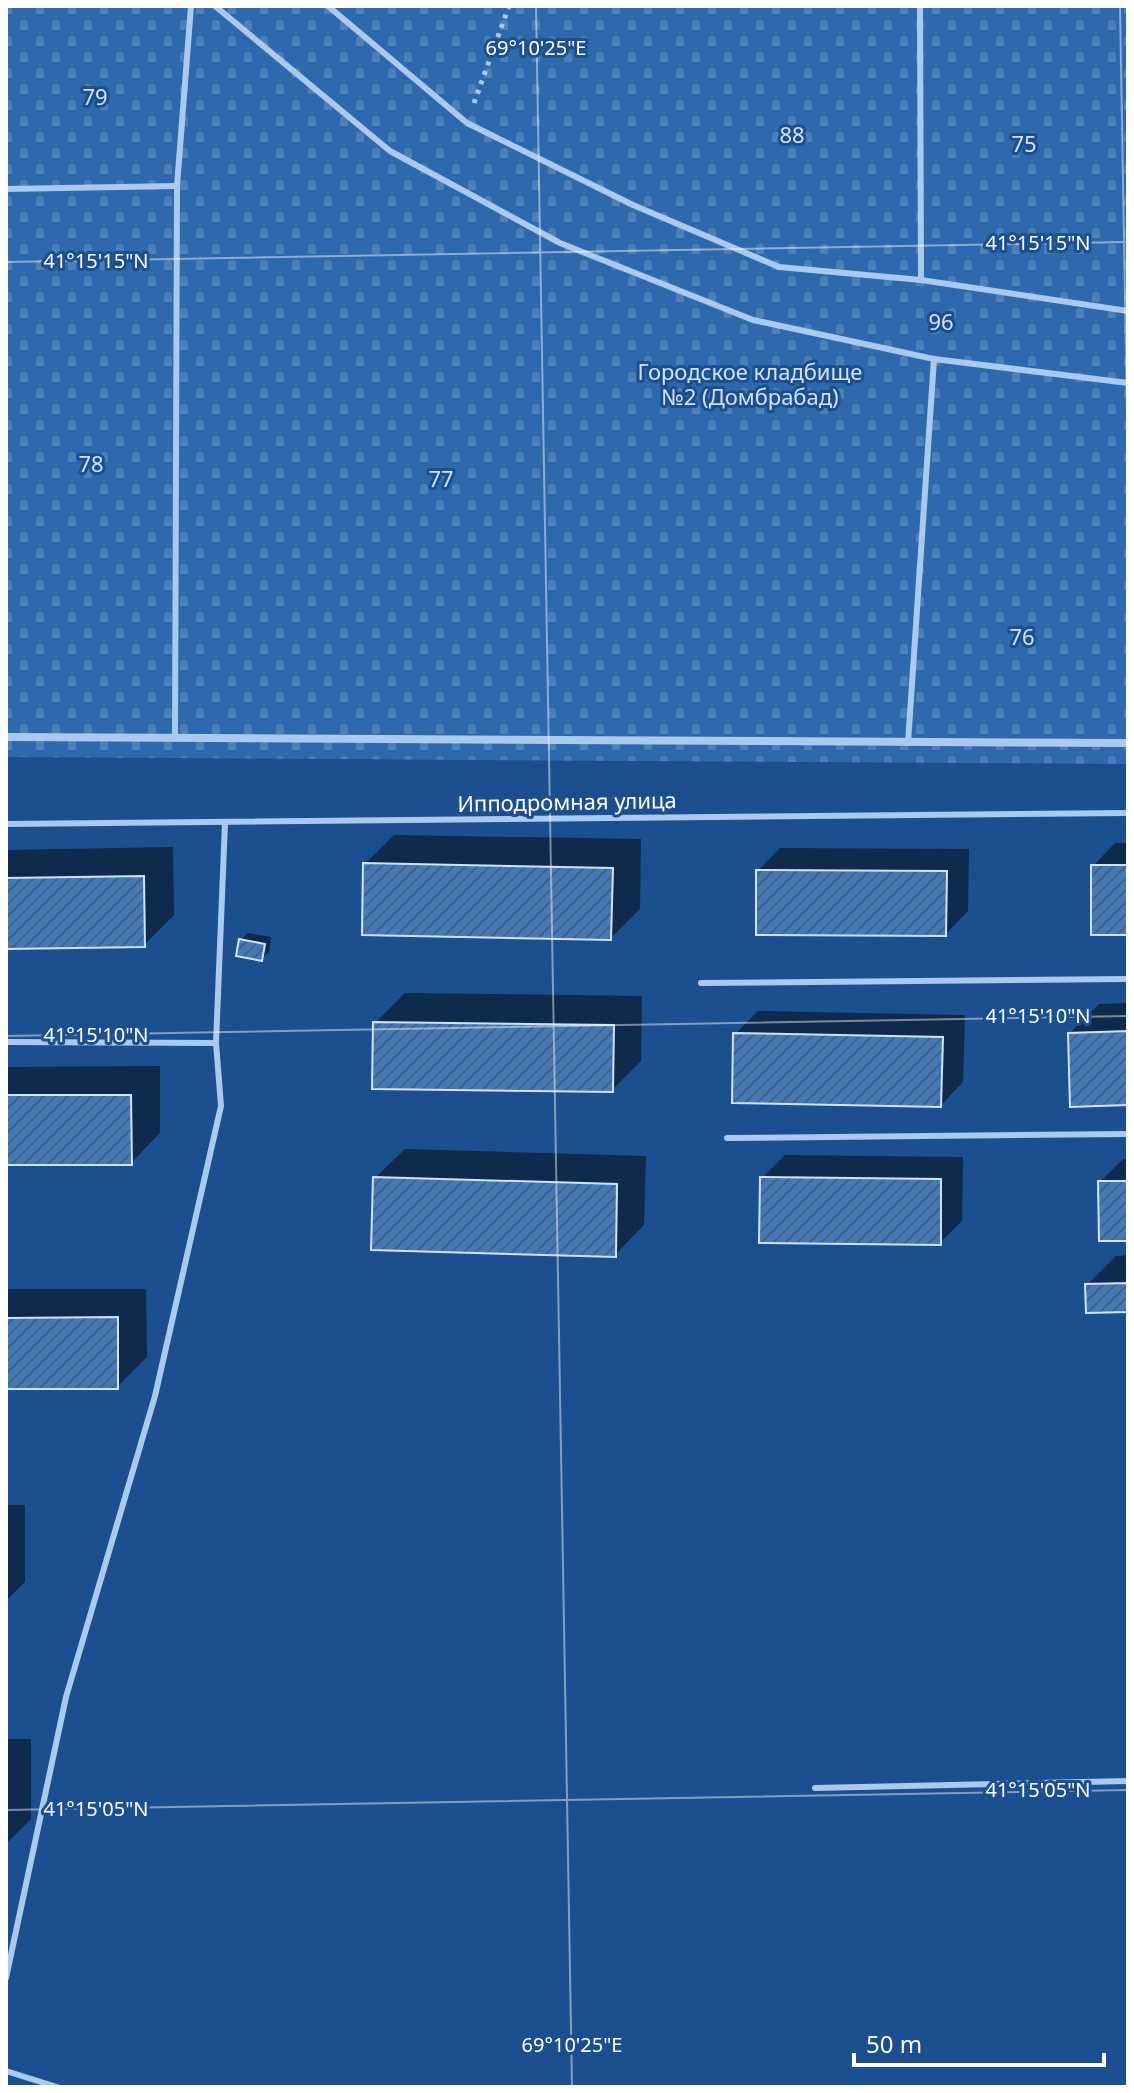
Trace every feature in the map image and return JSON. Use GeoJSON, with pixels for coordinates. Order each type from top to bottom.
{"type":"FeatureCollection","features":[{"type":"Feature","properties":{"kind":"street"},"geometry":{"type":"LineString","coordinates":[[6,737],[1128,743]]}},
{"type":"Feature","properties":{"kind":"lane"},"geometry":{"type":"LineString","coordinates":[[175,739],[177,186],[191,6]]}},
{"type":"Feature","properties":{"kind":"lane"},"geometry":{"type":"LineString","coordinates":[[215,6],[390,151],[560,243],[753,320],[934,359],[1128,383]]}},
{"type":"Feature","properties":{"kind":"lane"},"geometry":{"type":"LineString","coordinates":[[328,6],[467,123],[633,205],[779,267],[921,280],[1128,311]]}},
{"type":"Feature","properties":{"kind":"lane"},"geometry":{"type":"LineString","coordinates":[[920,6],[921,280]]}},
{"type":"Feature","properties":{"kind":"lane"},"geometry":{"type":"LineString","coordinates":[[6,189],[177,186]]}},
{"type":"Feature","properties":{"kind":"lane"},"geometry":{"type":"LineString","coordinates":[[908,743],[934,359]]}},
{"type":"Feature","properties":{"kind":"lane","name":"Ипподромная улица"},"geometry":{"type":"LineString","coordinates":[[6,824],[1128,813]]}},
{"type":"Feature","properties":{"kind":"lane"},"geometry":{"type":"LineString","coordinates":[[6,1978],[66,1697],[155,1396],[221,1106],[216,1043],[225,823]]}},
{"type":"Feature","properties":{"kind":"lane"},"geometry":{"type":"LineString","coordinates":[[701,983],[1128,979]]}},
{"type":"Feature","properties":{"kind":"lane"},"geometry":{"type":"LineString","coordinates":[[6,1042],[216,1043]]}},
{"type":"Feature","properties":{"kind":"lane"},"geometry":{"type":"LineString","coordinates":[[727,1138],[1128,1134]]}},
{"type":"Feature","properties":{"kind":"lane"},"geometry":{"type":"LineString","coordinates":[[815,1788],[1128,1781]]}},
{"type":"Feature","properties":{"kind":"lane"},"geometry":{"type":"LineString","coordinates":[[6,2071],[57,2087]]}},
{"type":"Feature","properties":{"kind":"path"},"geometry":{"type":"LineString","coordinates":[[467,123],[509,6]]}},
{"type":"Feature","properties":{"kind":"green space","name":"Городское кладбище №2 (Домбрабад)"},"geometry":{"type":"Polygon","coordinates":[[[6,6],[1128,6],[1128,764],[6,757],[6,6]]]}},
{"type":"Feature","properties":{"kind":"building"},"geometry":{"type":"Polygon","coordinates":[[[363,863],[613,868],[611,940],[362,935],[363,863]]]}},
{"type":"Feature","properties":{"kind":"building"},"geometry":{"type":"Polygon","coordinates":[[[1091,865],[1128,865],[1128,935],[1091,935],[1091,865]]]}},
{"type":"Feature","properties":{"kind":"building"},"geometry":{"type":"Polygon","coordinates":[[[756,870],[947,871],[946,936],[756,935],[756,870]]]}},
{"type":"Feature","properties":{"kind":"building"},"geometry":{"type":"Polygon","coordinates":[[[144,876],[145,947],[6,949],[6,878],[144,876]]]}},
{"type":"Feature","properties":{"kind":"building"},"geometry":{"type":"Polygon","coordinates":[[[239,939],[265,944],[262,961],[236,956],[239,939]]]}},
{"type":"Feature","properties":{"kind":"building"},"geometry":{"type":"Polygon","coordinates":[[[373,1022],[614,1025],[613,1092],[372,1089],[373,1022]]]}},
{"type":"Feature","properties":{"kind":"building"},"geometry":{"type":"Polygon","coordinates":[[[1128,1031],[1128,1105],[1070,1107],[1068,1033],[1128,1031]]]}},
{"type":"Feature","properties":{"kind":"building"},"geometry":{"type":"Polygon","coordinates":[[[733,1033],[943,1037],[941,1107],[732,1103],[733,1033]]]}},
{"type":"Feature","properties":{"kind":"building"},"geometry":{"type":"Polygon","coordinates":[[[6,1095],[131,1095],[132,1165],[6,1165],[6,1095]]]}},
{"type":"Feature","properties":{"kind":"building"},"geometry":{"type":"Polygon","coordinates":[[[373,1177],[617,1184],[616,1257],[371,1250],[373,1177]]]}},
{"type":"Feature","properties":{"kind":"building"},"geometry":{"type":"Polygon","coordinates":[[[760,1177],[941,1179],[941,1245],[759,1243],[760,1177]]]}},
{"type":"Feature","properties":{"kind":"building"},"geometry":{"type":"Polygon","coordinates":[[[1098,1181],[1128,1181],[1128,1241],[1099,1241],[1098,1181]]]}},
{"type":"Feature","properties":{"kind":"building"},"geometry":{"type":"Polygon","coordinates":[[[1128,1283],[1128,1312],[1086,1313],[1085,1284],[1128,1283]]]}},
{"type":"Feature","properties":{"kind":"building"},"geometry":{"type":"Polygon","coordinates":[[[118,1317],[118,1389],[6,1389],[6,1318],[118,1317]]]}},
{"type":"Feature","properties":{"kind":"park label","name":"79"},"geometry":{"type":"Point","coordinates":[95,96]}},
{"type":"Feature","properties":{"kind":"park label","name":"88"},"geometry":{"type":"Point","coordinates":[792,134]}},
{"type":"Feature","properties":{"kind":"park label","name":"75"},"geometry":{"type":"Point","coordinates":[1024,143]}},
{"type":"Feature","properties":{"kind":"park label","name":"96"},"geometry":{"type":"Point","coordinates":[941,321]}},
{"type":"Feature","properties":{"kind":"park label","name":"78"},"geometry":{"type":"Point","coordinates":[91,463]}},
{"type":"Feature","properties":{"kind":"park label","name":"77"},"geometry":{"type":"Point","coordinates":[441,478]}},
{"type":"Feature","properties":{"kind":"park label","name":"76"},"geometry":{"type":"Point","coordinates":[1022,636]}}]}
